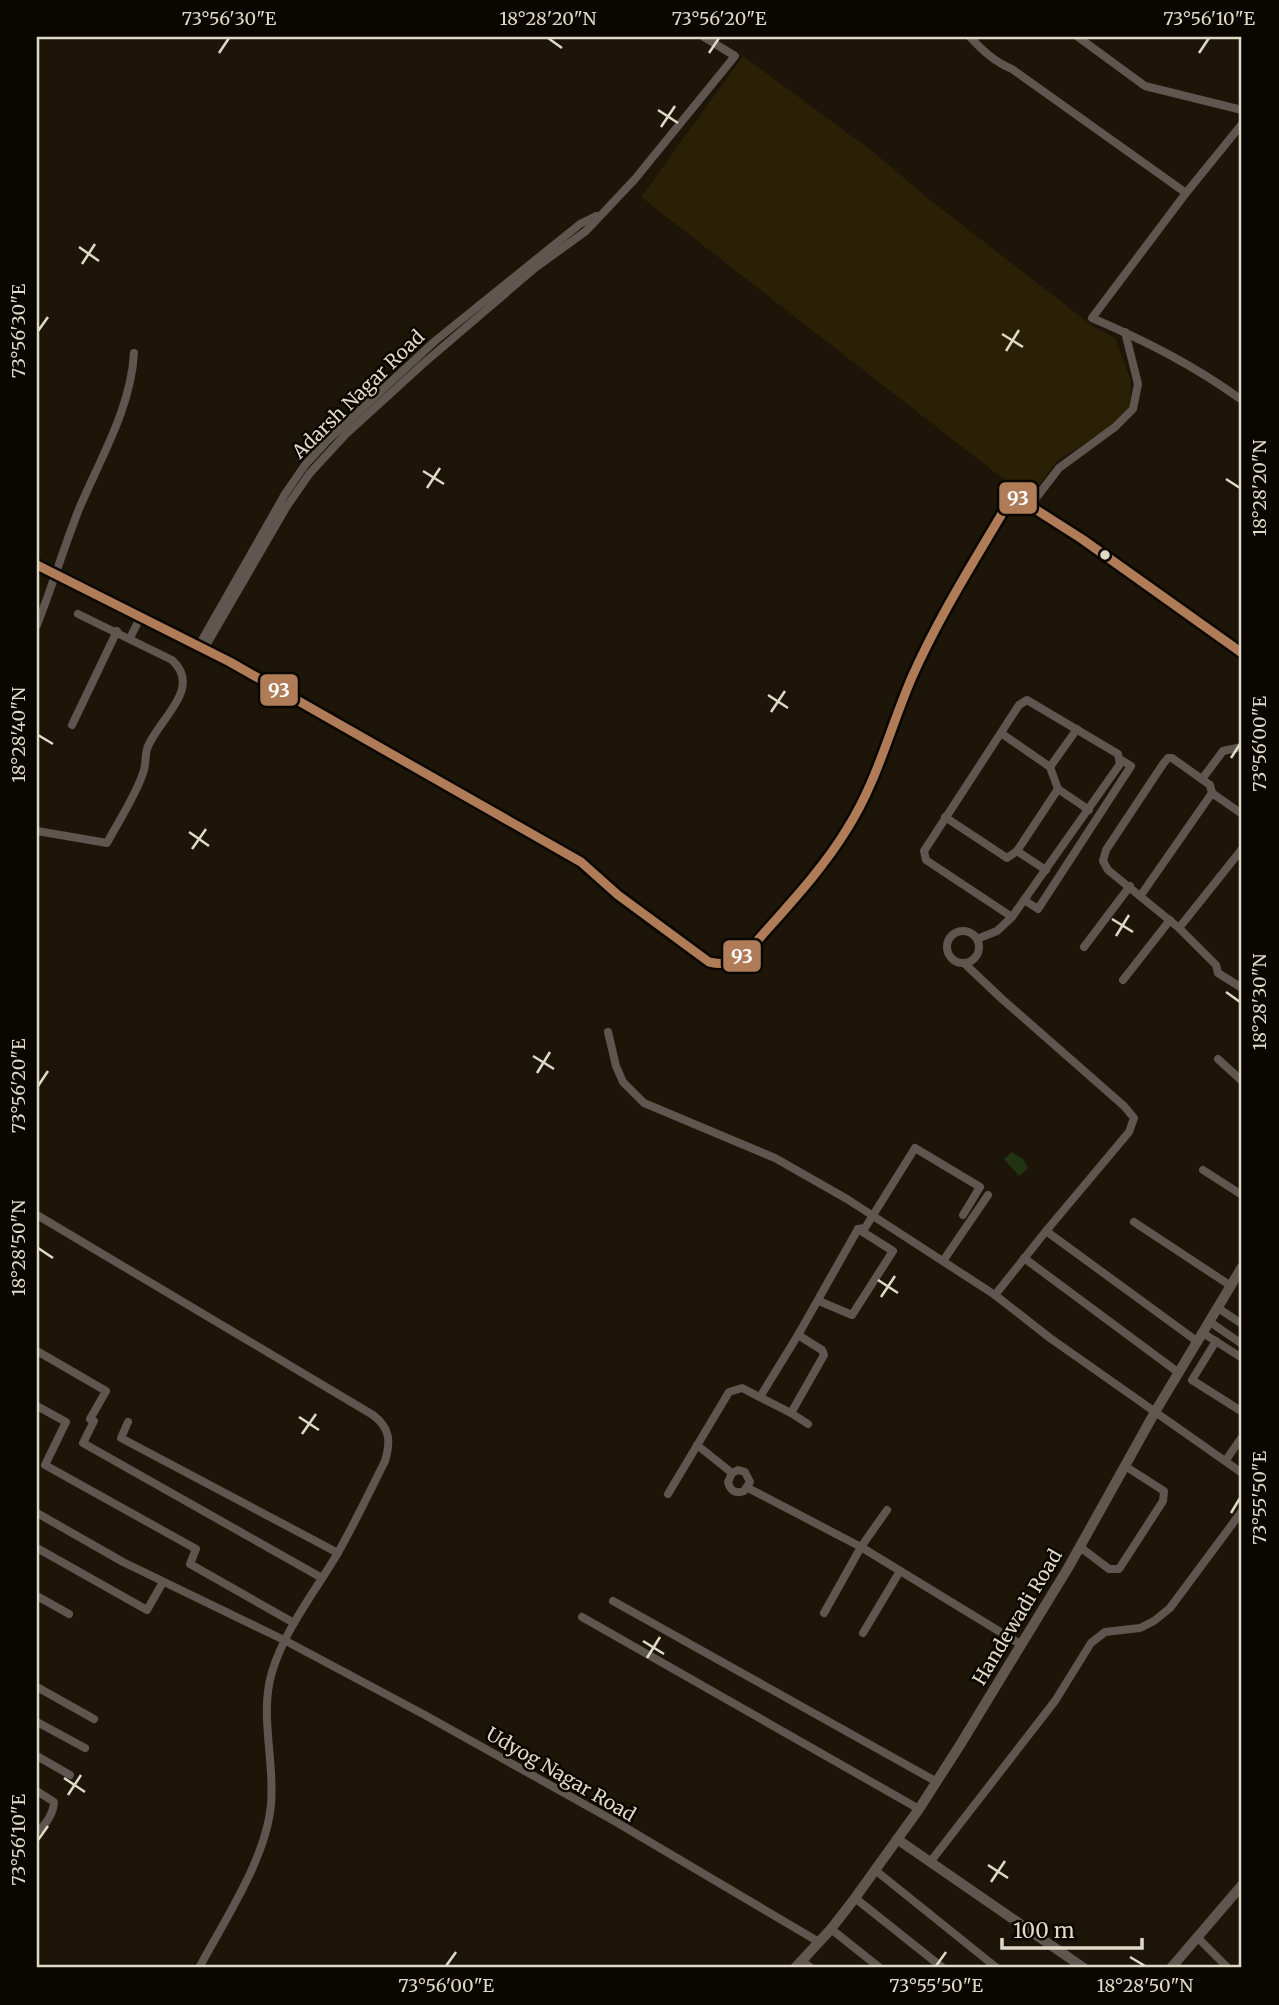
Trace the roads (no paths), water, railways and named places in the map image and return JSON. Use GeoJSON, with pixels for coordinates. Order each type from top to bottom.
{"type":"FeatureCollection","features":[{"type":"Feature","properties":{"kind":"main road","name":"Handewadi Road"},"geometry":{"type":"LineString","coordinates":[[803,1966],[937,1782],[1080,1547],[1155,1412],[1236,1283],[1242,1267]]}},
{"type":"Feature","properties":{"kind":"street","name":"Adarsh Nagar Road"},"geometry":{"type":"LineString","coordinates":[[201,648],[285,494],[305,465],[328,440],[462,318],[580,224],[599,215],[635,179],[735,56],[704,37]]}},
{"type":"Feature","properties":{"kind":"street"},"geometry":{"type":"LineString","coordinates":[[970,37],[1000,65],[1012,69],[1186,193]]}},
{"type":"Feature","properties":{"kind":"street"},"geometry":{"type":"LineString","coordinates":[[1078,37],[1145,86],[1242,110]]}},
{"type":"Feature","properties":{"kind":"street"},"geometry":{"type":"LineString","coordinates":[[1242,124],[1092,318],[1200,370],[1242,400]]}},
{"type":"Feature","properties":{"kind":"street"},"geometry":{"type":"LineString","coordinates":[[1030,506],[1059,468],[1115,427],[1133,409],[1138,384],[1125,332]]}},
{"type":"Feature","properties":{"kind":"street"},"geometry":{"type":"LineString","coordinates":[[37,625],[78,512],[126,400],[133,374],[134,353]]}},
{"type":"Feature","properties":{"kind":"street"},"geometry":{"type":"LineString","coordinates":[[37,565],[230,662],[581,862],[618,895],[709,962],[730,964],[738,961],[832,852],[846,831],[872,784],[911,679],[929,639],[1013,495],[1082,539],[1242,653]]}},
{"type":"Feature","properties":{"kind":"street"},"geometry":{"type":"LineString","coordinates":[[37,831],[107,842],[144,771],[148,748],[173,709],[182,687],[181,668],[172,660],[78,614]]}},
{"type":"Feature","properties":{"kind":"street"},"geometry":{"type":"LineString","coordinates":[[130,638],[140,618]]}},
{"type":"Feature","properties":{"kind":"street"},"geometry":{"type":"LineString","coordinates":[[72,725],[117,631]]}},
{"type":"Feature","properties":{"kind":"street"},"geometry":{"type":"LineString","coordinates":[[1012,918],[926,860],[923,855],[1019,705],[1027,700],[1118,754],[1120,759],[1131,766],[1038,909],[1024,900]]}},
{"type":"Feature","properties":{"kind":"street"},"geometry":{"type":"LineString","coordinates":[[1050,767],[1077,729]]}},
{"type":"Feature","properties":{"kind":"street"},"geometry":{"type":"LineString","coordinates":[[1001,733],[1050,767],[1058,789],[1089,810]]}},
{"type":"Feature","properties":{"kind":"street"},"geometry":{"type":"LineString","coordinates":[[1202,779],[1223,751],[1242,747]]}},
{"type":"Feature","properties":{"kind":"street"},"geometry":{"type":"LineString","coordinates":[[1242,814],[1212,793],[1210,785],[1172,758],[1168,758],[1104,856],[1105,867],[1179,928],[1216,965],[1218,973],[1242,988]]}},
{"type":"Feature","properties":{"kind":"street"},"geometry":{"type":"LineString","coordinates":[[977,939],[997,931],[1012,918],[1117,769],[1120,759]]}},
{"type":"Feature","properties":{"kind":"street"},"geometry":{"type":"LineString","coordinates":[[945,817],[1007,858],[1017,851],[1058,789]]}},
{"type":"Feature","properties":{"kind":"street"},"geometry":{"type":"LineString","coordinates":[[1141,895],[1212,793]]}},
{"type":"Feature","properties":{"kind":"street"},"geometry":{"type":"LineString","coordinates":[[1179,928],[1242,849]]}},
{"type":"Feature","properties":{"kind":"street"},"geometry":{"type":"LineString","coordinates":[[1017,851],[1046,870]]}},
{"type":"Feature","properties":{"kind":"street"},"geometry":{"type":"LineString","coordinates":[[1084,947],[1130,886]]}},
{"type":"Feature","properties":{"kind":"street"},"geometry":{"type":"LineString","coordinates":[[1123,980],[1170,920]]}},
{"type":"Feature","properties":{"kind":"street"},"geometry":{"type":"LineString","coordinates":[[965,964],[971,962],[979,952],[977,939],[967,931],[961,931],[954,933],[947,943],[946,949],[952,960],[965,964],[1124,1106],[1134,1118],[1134,1125],[1129,1132],[995,1295]]}},
{"type":"Feature","properties":{"kind":"street"},"geometry":{"type":"LineString","coordinates":[[608,1032],[615,1066],[623,1082],[643,1103],[775,1158],[873,1215],[995,1295],[1050,1338],[1242,1473]]}},
{"type":"Feature","properties":{"kind":"street"},"geometry":{"type":"LineString","coordinates":[[1218,1059],[1242,1081]]}},
{"type":"Feature","properties":{"kind":"street"},"geometry":{"type":"LineString","coordinates":[[858,1229],[866,1228],[915,1148],[980,1186],[963,1216]]}},
{"type":"Feature","properties":{"kind":"street"},"geometry":{"type":"LineString","coordinates":[[1203,1170],[1242,1195]]}},
{"type":"Feature","properties":{"kind":"street"},"geometry":{"type":"LineString","coordinates":[[943,1261],[988,1195]]}},
{"type":"Feature","properties":{"kind":"street"},"geometry":{"type":"LineString","coordinates":[[37,1215],[382,1422],[389,1438],[385,1461],[338,1553],[284,1640],[271,1674],[267,1725],[271,1804],[264,1837],[250,1871],[199,1968]]}},
{"type":"Feature","properties":{"kind":"street"},"geometry":{"type":"LineString","coordinates":[[1134,1222],[1236,1283]]}},
{"type":"Feature","properties":{"kind":"street"},"geometry":{"type":"LineString","coordinates":[[760,1397],[819,1301],[858,1229]]}},
{"type":"Feature","properties":{"kind":"street"},"geometry":{"type":"LineString","coordinates":[[819,1301],[852,1315],[892,1251],[858,1229]]}},
{"type":"Feature","properties":{"kind":"street"},"geometry":{"type":"LineString","coordinates":[[1046,1231],[1198,1342],[1205,1360]]}},
{"type":"Feature","properties":{"kind":"street"},"geometry":{"type":"LineString","coordinates":[[1024,1258],[1179,1373]]}},
{"type":"Feature","properties":{"kind":"street"},"geometry":{"type":"LineString","coordinates":[[1218,1308],[1242,1324]]}},
{"type":"Feature","properties":{"kind":"street"},"geometry":{"type":"LineString","coordinates":[[1210,1322],[1242,1344]]}},
{"type":"Feature","properties":{"kind":"street"},"geometry":{"type":"LineString","coordinates":[[791,1413],[824,1355],[822,1350],[798,1335]]}},
{"type":"Feature","properties":{"kind":"street"},"geometry":{"type":"LineString","coordinates":[[1198,1342],[1216,1341],[1242,1358]]}},
{"type":"Feature","properties":{"kind":"street"},"geometry":{"type":"LineString","coordinates":[[1216,1341],[1192,1380],[1241,1411]]}},
{"type":"Feature","properties":{"kind":"street"},"geometry":{"type":"LineString","coordinates":[[37,1351],[106,1391],[90,1419],[94,1421],[83,1444],[322,1578]]}},
{"type":"Feature","properties":{"kind":"street"},"geometry":{"type":"LineString","coordinates":[[668,1494],[729,1392],[743,1388],[808,1423]]}},
{"type":"Feature","properties":{"kind":"street"},"geometry":{"type":"LineString","coordinates":[[37,1406],[65,1422],[45,1465],[196,1549],[191,1564],[294,1623]]}},
{"type":"Feature","properties":{"kind":"street"},"geometry":{"type":"LineString","coordinates":[[128,1422],[121,1438],[338,1553]]}},
{"type":"Feature","properties":{"kind":"street"},"geometry":{"type":"LineString","coordinates":[[1226,1460],[1242,1437]]}},
{"type":"Feature","properties":{"kind":"street"},"geometry":{"type":"LineString","coordinates":[[696,1445],[732,1472],[742,1470],[748,1475],[748,1488],[741,1492],[731,1489],[728,1479],[732,1472]]}},
{"type":"Feature","properties":{"kind":"street"},"geometry":{"type":"LineString","coordinates":[[1080,1547],[1109,1569],[1119,1569],[1163,1501],[1164,1491],[1125,1466]]}},
{"type":"Feature","properties":{"kind":"street"},"geometry":{"type":"LineString","coordinates":[[748,1488],[861,1547],[1020,1644]]}},
{"type":"Feature","properties":{"kind":"street"},"geometry":{"type":"LineString","coordinates":[[824,1613],[861,1547],[887,1510]]}},
{"type":"Feature","properties":{"kind":"street"},"geometry":{"type":"LineString","coordinates":[[931,1861],[1055,1701],[1091,1643],[1105,1632],[1140,1628],[1170,1608],[1242,1511]]}},
{"type":"Feature","properties":{"kind":"street","name":"Udyog Nagar Road"},"geometry":{"type":"LineString","coordinates":[[37,1513],[123,1562],[284,1640],[423,1714],[568,1795],[819,1942]]}},
{"type":"Feature","properties":{"kind":"street"},"geometry":{"type":"LineString","coordinates":[[37,1548],[147,1610],[163,1582]]}},
{"type":"Feature","properties":{"kind":"street"},"geometry":{"type":"LineString","coordinates":[[863,1633],[900,1571]]}},
{"type":"Feature","properties":{"kind":"street"},"geometry":{"type":"LineString","coordinates":[[37,1596],[69,1614]]}},
{"type":"Feature","properties":{"kind":"street"},"geometry":{"type":"LineString","coordinates":[[613,1601],[937,1782]]}},
{"type":"Feature","properties":{"kind":"street"},"geometry":{"type":"LineString","coordinates":[[582,1617],[919,1809]]}},
{"type":"Feature","properties":{"kind":"street"},"geometry":{"type":"LineString","coordinates":[[37,1687],[94,1719]]}},
{"type":"Feature","properties":{"kind":"street"},"geometry":{"type":"LineString","coordinates":[[37,1722],[85,1748]]}},
{"type":"Feature","properties":{"kind":"street"},"geometry":{"type":"LineString","coordinates":[[37,1756],[70,1775]]}},
{"type":"Feature","properties":{"kind":"street"},"geometry":{"type":"LineString","coordinates":[[37,1791],[54,1802],[54,1807],[44,1825],[37,1831]]}},
{"type":"Feature","properties":{"kind":"street"},"geometry":{"type":"LineString","coordinates":[[897,1839],[1084,1968]]}},
{"type":"Feature","properties":{"kind":"street"},"geometry":{"type":"LineString","coordinates":[[875,1870],[997,1968]]}},
{"type":"Feature","properties":{"kind":"street"},"geometry":{"type":"LineString","coordinates":[[1171,1968],[1242,1885]]}},
{"type":"Feature","properties":{"kind":"street"},"geometry":{"type":"LineString","coordinates":[[855,1898],[943,1968]]}},
{"type":"Feature","properties":{"kind":"street"},"geometry":{"type":"LineString","coordinates":[[831,1929],[880,1968]]}},
{"type":"Feature","properties":{"kind":"street"},"geometry":{"type":"LineString","coordinates":[[1197,1937],[1228,1968]]}}]}
